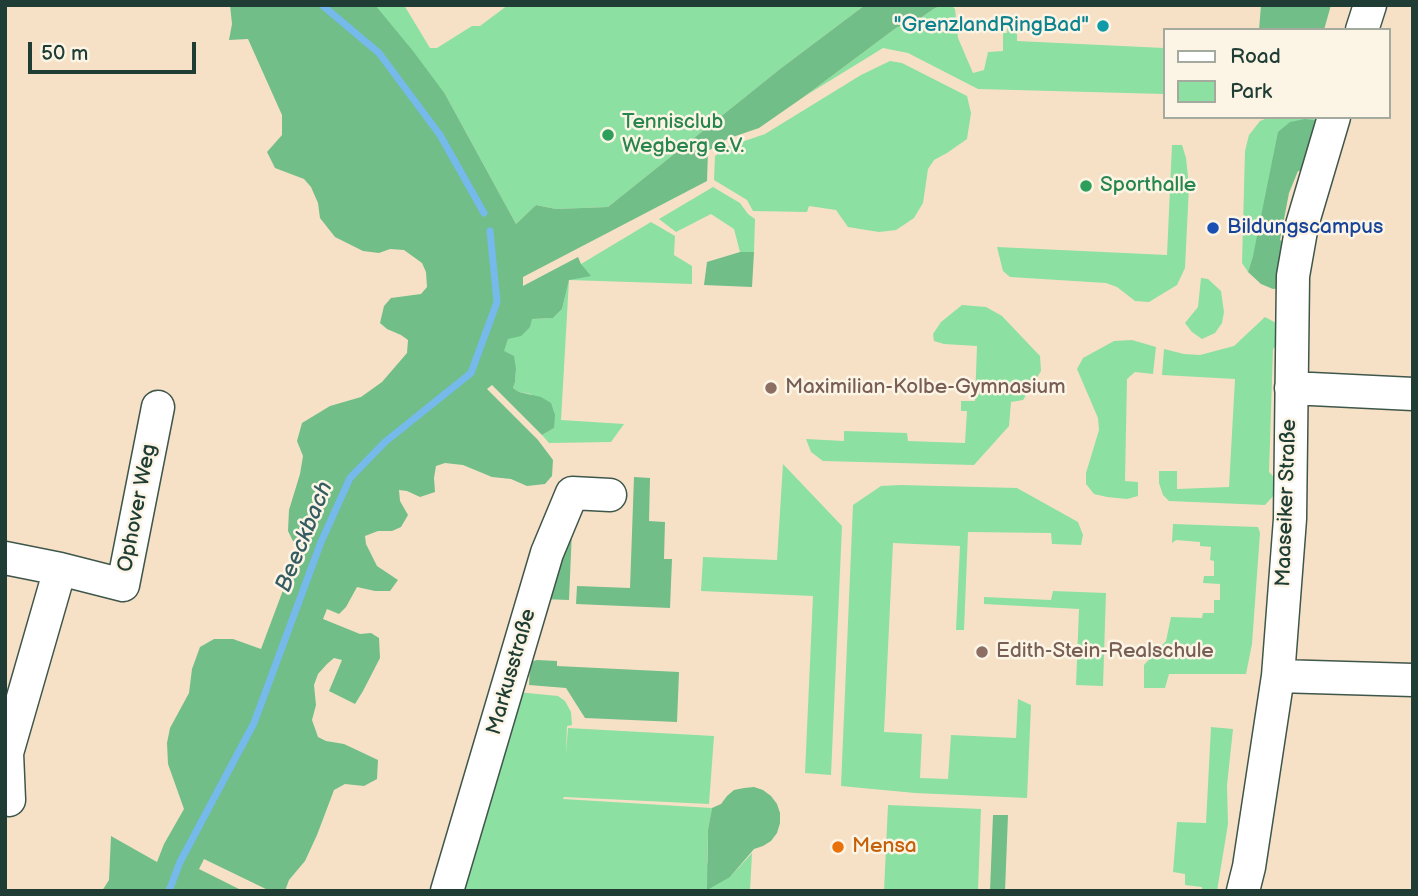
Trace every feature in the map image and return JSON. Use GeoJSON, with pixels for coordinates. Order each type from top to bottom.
{"type":"FeatureCollection","features":[{"type":"Feature","properties":{"kind":"street"},"geometry":{"type":"LineString","coordinates":[[1363,28],[1370,5]]}},
{"type":"Feature","properties":{"kind":"street","name":"Maaseiker Straße"},"geometry":{"type":"LineString","coordinates":[[1243,891],[1278,676],[1290,519],[1293,276],[1302,225],[1333,119]]}},
{"type":"Feature","properties":{"kind":"street"},"geometry":{"type":"LineString","coordinates":[[1291,388],[1413,394]]}},
{"type":"Feature","properties":{"kind":"street","name":"Ophover Weg"},"geometry":{"type":"LineString","coordinates":[[5,558],[123,585],[158,407]]}},
{"type":"Feature","properties":{"kind":"street","name":"Markusstraße"},"geometry":{"type":"LineString","coordinates":[[447,891],[547,553],[572,493],[610,495]]}},
{"type":"Feature","properties":{"kind":"street"},"geometry":{"type":"LineString","coordinates":[[9,800],[7,753],[60,569]]}},
{"type":"Feature","properties":{"kind":"street"},"geometry":{"type":"LineString","coordinates":[[1278,676],[1413,680]]}},
{"type":"Feature","properties":{"kind":"green space"},"geometry":{"type":"Polygon","coordinates":[[[230,5],[375,5],[445,94],[516,224],[536,205],[556,209],[608,207],[780,69],[865,5],[948,5],[935,8],[896,28],[759,128],[727,139],[708,151],[707,181],[523,277],[523,286],[578,257],[591,276],[569,280],[562,309],[553,318],[532,319],[530,327],[521,336],[508,339],[504,351],[514,356],[516,369],[513,388],[551,403],[555,415],[554,428],[542,435],[492,385],[487,389],[538,440],[553,460],[552,476],[545,484],[527,486],[511,479],[492,477],[463,465],[445,463],[436,466],[435,492],[420,497],[399,490],[400,501],[408,515],[401,527],[365,536],[377,566],[398,580],[390,591],[357,587],[339,614],[327,609],[323,619],[360,634],[371,633],[379,638],[380,658],[355,704],[329,691],[342,660],[334,658],[327,664],[318,674],[314,685],[316,705],[312,720],[318,737],[344,744],[378,760],[377,779],[364,786],[345,784],[334,790],[305,861],[289,880],[285,891],[270,891],[204,859],[199,869],[243,891],[102,891],[109,880],[111,836],[157,862],[184,809],[168,764],[167,743],[170,728],[189,693],[192,669],[200,647],[214,639],[233,639],[261,649],[301,542],[293,541],[288,531],[289,510],[303,456],[297,441],[302,423],[330,406],[361,397],[382,382],[407,353],[408,340],[380,323],[384,306],[391,298],[421,294],[427,287],[422,263],[404,250],[390,249],[379,253],[363,251],[335,237],[320,218],[318,203],[311,187],[304,179],[275,168],[267,152],[282,135],[282,115],[248,39],[229,40],[232,24],[230,5]]]}},
{"type":"Feature","properties":{"kind":"green space","name":"Tennisclub Wegberg e.V."},"geometry":{"type":"Polygon","coordinates":[[[359,5],[404,5],[430,48],[437,48],[472,26],[480,26],[508,5],[865,5],[780,69],[608,207],[556,209],[536,205],[516,224],[445,94],[359,5]]]}},
{"type":"Feature","properties":{"kind":"green space"},"geometry":{"type":"Polygon","coordinates":[[[951,5],[955,9],[958,38],[973,73],[984,70],[988,52],[1003,51],[1003,33],[1007,33],[1008,22],[1017,23],[1017,41],[1162,48],[1162,94],[978,89],[908,53],[883,48],[805,96],[896,28],[935,8],[951,5]]]}},
{"type":"Feature","properties":{"kind":"green space"},"geometry":{"type":"Polygon","coordinates":[[[1261,5],[1331,5],[1325,28],[1259,28],[1261,5]]]}},
{"type":"Feature","properties":{"kind":"green space"},"geometry":{"type":"Polygon","coordinates":[[[890,61],[902,63],[967,96],[971,113],[967,139],[934,160],[928,169],[923,203],[914,218],[896,230],[879,232],[848,227],[836,210],[809,206],[807,212],[753,211],[747,200],[714,180],[715,156],[727,147],[765,134],[861,75],[890,61]]]}},
{"type":"Feature","properties":{"kind":"green space"},"geometry":{"type":"Polygon","coordinates":[[[1305,119],[1320,121],[1305,171],[1298,171],[1289,193],[1280,240],[1289,246],[1280,288],[1273,289],[1261,284],[1248,272],[1278,132],[1290,122],[1305,119]]]}},
{"type":"Feature","properties":{"kind":"green space"},"geometry":{"type":"Polygon","coordinates":[[[1320,119],[1253,256],[1248,272],[1242,263],[1245,151],[1249,135],[1260,121],[1320,119]]]}},
{"type":"Feature","properties":{"kind":"green space"},"geometry":{"type":"Polygon","coordinates":[[[1172,145],[1182,145],[1189,186],[1185,268],[1177,285],[1149,302],[1135,301],[1117,287],[1106,283],[1010,277],[1003,271],[997,247],[1167,255],[1172,145]]]}},
{"type":"Feature","properties":{"kind":"green space"},"geometry":{"type":"Polygon","coordinates":[[[713,187],[740,203],[755,219],[754,252],[740,252],[734,229],[711,214],[676,232],[659,219],[713,187]]]}},
{"type":"Feature","properties":{"kind":"green space"},"geometry":{"type":"Polygon","coordinates":[[[651,222],[675,236],[674,255],[692,266],[692,284],[569,280],[561,420],[624,424],[611,442],[549,443],[542,435],[554,428],[531,394],[513,388],[516,369],[503,352],[508,339],[532,319],[553,318],[562,309],[569,279],[581,264],[651,222]]]}},
{"type":"Feature","properties":{"kind":"green space"},"geometry":{"type":"Polygon","coordinates":[[[740,252],[754,252],[752,287],[704,285],[707,262],[740,252]]]}},
{"type":"Feature","properties":{"kind":"green space"},"geometry":{"type":"Polygon","coordinates":[[[1201,278],[1208,279],[1221,291],[1224,312],[1222,323],[1215,333],[1202,339],[1185,323],[1198,307],[1201,278]]]}},
{"type":"Feature","properties":{"kind":"green space"},"geometry":{"type":"Polygon","coordinates":[[[962,305],[986,307],[1002,316],[1040,356],[1041,371],[1023,400],[1011,402],[1009,426],[974,465],[823,461],[811,452],[806,439],[844,441],[844,431],[907,433],[908,441],[965,443],[967,411],[961,411],[961,401],[975,401],[977,346],[944,344],[934,341],[933,334],[941,322],[962,305]]]}},
{"type":"Feature","properties":{"kind":"green space"},"geometry":{"type":"Polygon","coordinates":[[[1265,317],[1276,323],[1280,342],[1273,349],[1269,472],[1280,483],[1276,493],[1265,505],[1169,501],[1163,495],[1159,483],[1159,471],[1177,471],[1177,489],[1229,487],[1235,379],[1162,375],[1164,349],[1200,355],[1234,346],[1265,317]]]}},
{"type":"Feature","properties":{"kind":"green space"},"geometry":{"type":"Polygon","coordinates":[[[1132,340],[1156,347],[1153,374],[1135,372],[1127,379],[1125,481],[1138,482],[1138,496],[1127,499],[1094,494],[1086,484],[1086,473],[1099,430],[1098,418],[1077,369],[1083,358],[1114,341],[1132,340]]]}},
{"type":"Feature","properties":{"kind":"green space"},"geometry":{"type":"Polygon","coordinates":[[[783,464],[842,526],[831,775],[805,773],[813,596],[701,591],[703,557],[777,560],[783,464]]]}},
{"type":"Feature","properties":{"kind":"green space"},"geometry":{"type":"Polygon","coordinates":[[[634,477],[650,478],[649,521],[665,522],[664,559],[672,559],[670,608],[576,604],[577,586],[630,588],[634,477]]]}},
{"type":"Feature","properties":{"kind":"green space"},"geometry":{"type":"Polygon","coordinates":[[[881,486],[1017,488],[1078,522],[1083,535],[1081,545],[1052,544],[1051,533],[968,532],[964,630],[956,630],[960,546],[893,543],[884,732],[922,734],[920,778],[948,779],[951,735],[1016,738],[1018,699],[1031,705],[1027,798],[915,793],[841,786],[853,505],[881,486]]]}},
{"type":"Feature","properties":{"kind":"green space"},"geometry":{"type":"Polygon","coordinates":[[[1173,524],[1258,527],[1260,533],[1252,644],[1246,674],[1169,674],[1165,688],[1144,688],[1144,665],[1166,641],[1171,617],[1202,618],[1203,613],[1214,613],[1214,600],[1220,600],[1220,584],[1203,583],[1204,576],[1214,576],[1214,561],[1210,560],[1211,547],[1200,546],[1200,542],[1176,540],[1172,543],[1173,524]]]}},
{"type":"Feature","properties":{"kind":"green space"},"geometry":{"type":"Polygon","coordinates":[[[572,530],[569,600],[542,599],[572,530]]]}},
{"type":"Feature","properties":{"kind":"green space"},"geometry":{"type":"Polygon","coordinates":[[[1053,591],[1106,593],[1103,686],[1076,685],[1079,609],[984,604],[984,597],[1051,600],[1053,591]]]}},
{"type":"Feature","properties":{"kind":"green space"},"geometry":{"type":"Polygon","coordinates":[[[557,661],[557,666],[679,672],[677,722],[585,718],[566,688],[529,685],[530,662],[557,661]]]}},
{"type":"Feature","properties":{"kind":"green space"},"geometry":{"type":"Polygon","coordinates":[[[517,692],[558,696],[565,701],[571,712],[572,725],[567,726],[566,754],[568,728],[714,736],[709,804],[563,799],[712,808],[707,863],[730,877],[752,853],[750,891],[455,891],[517,692]]]}},
{"type":"Feature","properties":{"kind":"green space"},"geometry":{"type":"Polygon","coordinates":[[[1211,727],[1233,729],[1227,785],[1228,824],[1217,891],[1202,891],[1202,887],[1185,885],[1185,874],[1173,872],[1177,822],[1206,823],[1211,727]]]}},
{"type":"Feature","properties":{"kind":"green space"},"geometry":{"type":"Polygon","coordinates":[[[754,787],[763,790],[777,804],[780,823],[777,833],[771,841],[754,849],[730,877],[707,890],[708,830],[712,808],[721,804],[734,790],[754,787]]]}},
{"type":"Feature","properties":{"kind":"green space"},"geometry":{"type":"Polygon","coordinates":[[[888,805],[981,809],[978,891],[884,891],[888,805]]]}},
{"type":"Feature","properties":{"kind":"green space"},"geometry":{"type":"Polygon","coordinates":[[[993,815],[1008,815],[1005,891],[990,891],[993,815]]]}},
{"type":"Feature","properties":{"kind":"waterway","name":"Beeckbach"},"geometry":{"type":"LineString","coordinates":[[322,5],[379,53],[440,135],[484,213]]}},
{"type":"Feature","properties":{"kind":"waterway","name":"Beeckbach"},"geometry":{"type":"LineString","coordinates":[[169,891],[180,862],[254,723],[321,542],[350,478],[385,442],[471,373],[497,302],[490,231]]}},
{"type":"Feature","properties":{"kind":"place","name":"\"GrenzlandRingBad\""},"geometry":{"type":"Point","coordinates":[1103,26]}},
{"type":"Feature","properties":{"kind":"place","name":"Tennisclub Wegberg e.V."},"geometry":{"type":"Point","coordinates":[608,135]}},
{"type":"Feature","properties":{"kind":"place","name":"Sporthalle"},"geometry":{"type":"Point","coordinates":[1086,186]}},
{"type":"Feature","properties":{"kind":"place","name":"Bildungscampus"},"geometry":{"type":"Point","coordinates":[1213,228]}},
{"type":"Feature","properties":{"kind":"place","name":"Maximilian-Kolbe-Gymnasium"},"geometry":{"type":"Point","coordinates":[771,388]}},
{"type":"Feature","properties":{"kind":"place","name":"Edith-Stein-Realschule"},"geometry":{"type":"Point","coordinates":[982,652]}},
{"type":"Feature","properties":{"kind":"place","name":"Mensa"},"geometry":{"type":"Point","coordinates":[838,847]}}]}
